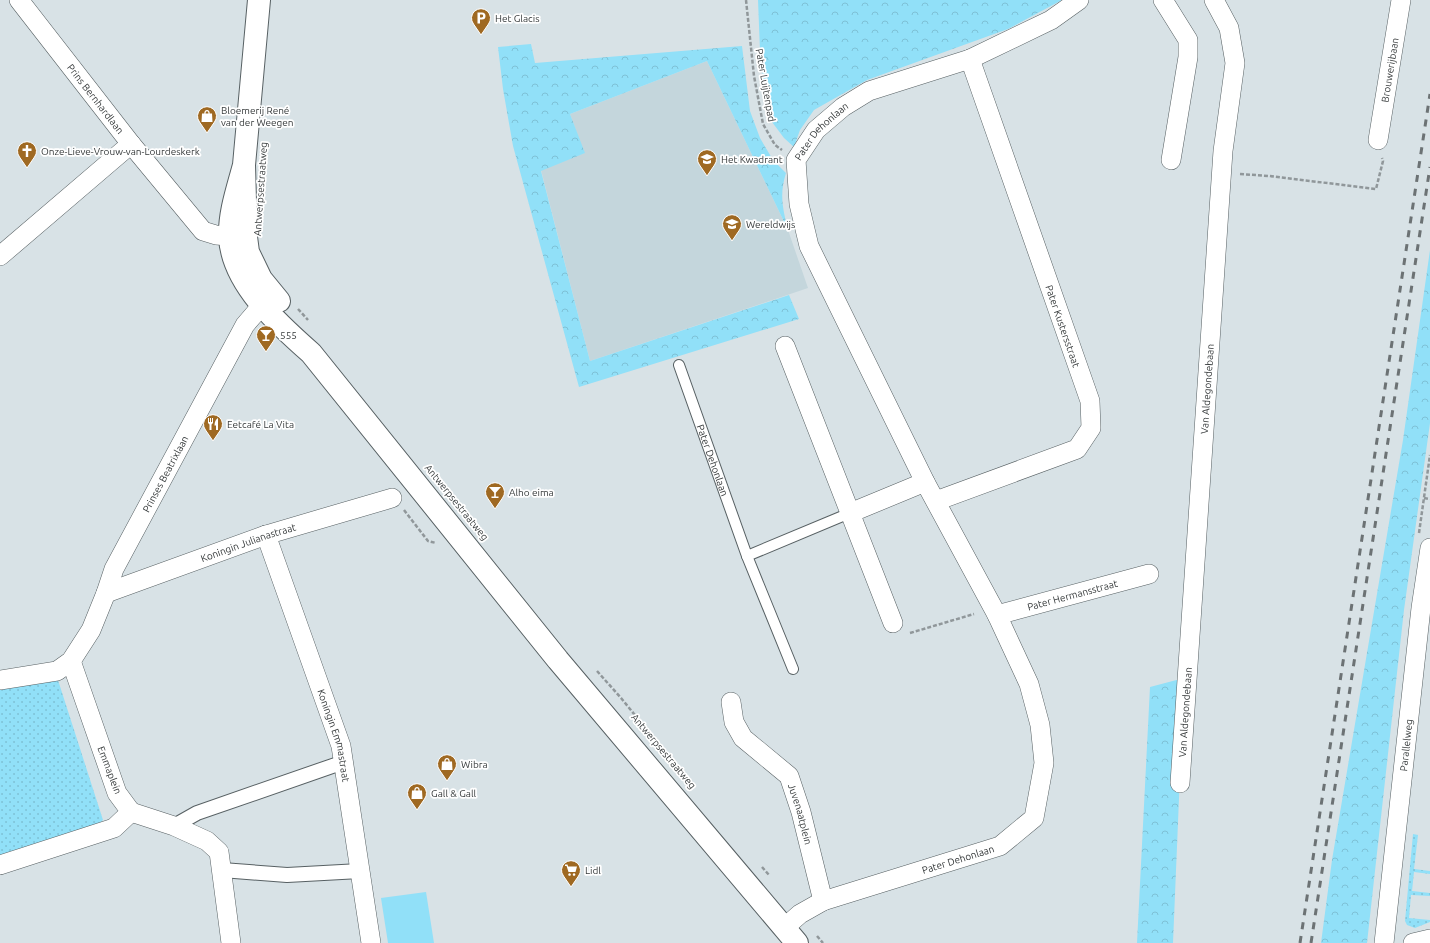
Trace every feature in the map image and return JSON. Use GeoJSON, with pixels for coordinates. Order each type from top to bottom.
{"type":"FeatureCollection","features":[{"type":"Feature","properties":{"kind":"street","name":"Prins Bernhardlaan"},"geometry":{"type":"LineString","coordinates":[[19,0],[131,144],[204,231],[230,236]]}},
{"type":"Feature","properties":{"kind":"street","name":"Antwerpsestraatweg"},"geometry":{"type":"LineString","coordinates":[[259,0],[244,165],[246,230],[248,252],[283,329],[311,353],[558,660],[793,928]]}},
{"type":"Feature","properties":{"kind":"street","name":"Pater Dehonlaan"},"geometry":{"type":"LineString","coordinates":[[793,928],[823,901],[1000,846],[1034,818],[1044,763],[1040,726],[1029,684],[995,612],[925,482],[808,246],[799,204],[796,160],[816,130],[843,107],[869,91],[970,59],[1051,20],[1079,0]]}},
{"type":"Feature","properties":{"kind":"street"},"geometry":{"type":"LineString","coordinates":[[1162,0],[1188,40],[1188,57],[1171,160]]}},
{"type":"Feature","properties":{"kind":"street","name":"Van Aldegondebaan"},"geometry":{"type":"LineString","coordinates":[[1180,783],[1223,151],[1235,63],[1229,28],[1214,0]]}},
{"type":"Feature","properties":{"kind":"street","name":"Brouwerijbaan"},"geometry":{"type":"LineString","coordinates":[[1378,140],[1401,0]]}},
{"type":"Feature","properties":{"kind":"street","name":"Pater Kustersstraat"},"geometry":{"type":"LineString","coordinates":[[936,501],[1077,449],[1091,428],[1090,401],[970,59]]}},
{"type":"Feature","properties":{"kind":"street"},"geometry":{"type":"LineString","coordinates":[[0,256],[131,144]]}},
{"type":"Feature","properties":{"kind":"street","name":"Antwerpsestraatweg"},"geometry":{"type":"LineString","coordinates":[[244,165],[231,217],[230,236],[233,257],[239,273],[248,287],[269,301]]}},
{"type":"Feature","properties":{"kind":"street","name":"Prinses Beatrixlaan"},"geometry":{"type":"LineString","coordinates":[[72,661],[91,630],[114,569],[245,325],[256,311],[269,301]]}},
{"type":"Feature","properties":{"kind":"street"},"geometry":{"type":"LineString","coordinates":[[785,346],[850,513],[898,629]]}},
{"type":"Feature","properties":{"kind":"street"},"geometry":{"type":"LineString","coordinates":[[850,513],[925,482]]}},
{"type":"Feature","properties":{"kind":"street","name":"Koningin Julianastraat"},"geometry":{"type":"LineString","coordinates":[[106,593],[266,535],[392,498]]}},
{"type":"Feature","properties":{"kind":"street","name":"Koningin Emmastraat"},"geometry":{"type":"LineString","coordinates":[[266,535],[339,738],[344,762],[371,943]]}},
{"type":"Feature","properties":{"kind":"street","name":"Parallelweg"},"geometry":{"type":"LineString","coordinates":[[1385,943],[1420,615],[1430,548]]}},
{"type":"Feature","properties":{"kind":"street","name":"Pater Hermansstraat"},"geometry":{"type":"LineString","coordinates":[[995,612],[1149,574]]}},
{"type":"Feature","properties":{"kind":"street"},"geometry":{"type":"LineString","coordinates":[[0,680],[57,671],[72,661]]}},
{"type":"Feature","properties":{"kind":"street","name":"Emmaplein"},"geometry":{"type":"LineString","coordinates":[[72,661],[117,793],[131,812]]}},
{"type":"Feature","properties":{"kind":"street","name":"Juvenaatplein"},"geometry":{"type":"LineString","coordinates":[[731,702],[734,722],[743,738],[789,776],[801,812],[823,901]]}},
{"type":"Feature","properties":{"kind":"street"},"geometry":{"type":"LineString","coordinates":[[174,826],[197,814],[344,762]]}},
{"type":"Feature","properties":{"kind":"street"},"geometry":{"type":"LineString","coordinates":[[0,865],[114,828],[131,812],[174,826],[207,841],[218,852],[222,870],[231,943]]}},
{"type":"Feature","properties":{"kind":"street"},"geometry":{"type":"LineString","coordinates":[[222,870],[287,875],[360,871]]}},
{"type":"Feature","properties":{"kind":"street"},"geometry":{"type":"LineString","coordinates":[[1413,943],[1430,939]]}},
{"type":"Feature","properties":{"kind":"lane","name":"Pater Dehonlaan"},"geometry":{"type":"LineString","coordinates":[[679,365],[747,556],[793,669]]}},
{"type":"Feature","properties":{"kind":"lane"},"geometry":{"type":"LineString","coordinates":[[747,556],[850,513]]}},
{"type":"Feature","properties":{"kind":"path","name":"Pater Luijtenpad"},"geometry":{"type":"LineString","coordinates":[[746,0],[754,76],[763,124],[775,145],[796,160]]}},
{"type":"Feature","properties":{"kind":"path"},"geometry":{"type":"LineString","coordinates":[[1222,173],[1269,176],[1376,189],[1383,161],[1378,140]]}},
{"type":"Feature","properties":{"kind":"path"},"geometry":{"type":"LineString","coordinates":[[297,308],[312,325]]}},
{"type":"Feature","properties":{"kind":"path"},"geometry":{"type":"LineString","coordinates":[[1424,498],[1430,499]]}},
{"type":"Feature","properties":{"kind":"path"},"geometry":{"type":"LineString","coordinates":[[898,629],[995,612]]}},
{"type":"Feature","properties":{"kind":"path","name":"Antwerpsestraatweg"},"geometry":{"type":"LineString","coordinates":[[596,670],[648,732]]}},
{"type":"Feature","properties":{"kind":"path"},"geometry":{"type":"LineString","coordinates":[[761,866],[771,878]]}},
{"type":"Feature","properties":{"kind":"path"},"geometry":{"type":"LineString","coordinates":[[793,928],[823,943]]}},
{"type":"Feature","properties":{"kind":"shaded area"},"geometry":{"type":"Polygon","coordinates":[[[707,61],[788,230],[808,288],[590,361],[541,170],[584,153],[570,114],[707,61]]]}},
{"type":"Feature","properties":{"kind":"green space"},"geometry":{"type":"Polygon","coordinates":[[[758,0],[1062,0],[1008,29],[867,80],[814,110],[800,130],[794,147],[784,138],[772,122],[764,85],[760,51],[758,0]]]}},
{"type":"Feature","properties":{"kind":"green space"},"geometry":{"type":"Polygon","coordinates":[[[531,44],[535,63],[742,46],[750,111],[760,138],[773,160],[786,173],[782,195],[783,209],[788,230],[707,61],[570,114],[585,153],[541,171],[590,361],[789,295],[799,319],[579,387],[513,146],[503,89],[498,47],[531,44]]]}},
{"type":"Feature","properties":{"kind":"green space"},"geometry":{"type":"Polygon","coordinates":[[[1430,250],[1430,423],[1404,610],[1367,943],[1321,943],[1332,860],[1403,440],[1430,250]]]}},
{"type":"Feature","properties":{"kind":"green space"},"geometry":{"type":"Polygon","coordinates":[[[57,677],[103,820],[96,826],[0,857],[0,687],[57,677]]]}},
{"type":"Feature","properties":{"kind":"green space"},"geometry":{"type":"Polygon","coordinates":[[[1184,678],[1173,943],[1137,943],[1150,687],[1184,678]]]}},
{"type":"Feature","properties":{"kind":"green space"},"geometry":{"type":"Polygon","coordinates":[[[1413,834],[1418,835],[1414,869],[1430,871],[1430,874],[1414,872],[1412,891],[1430,893],[1430,896],[1411,895],[1409,918],[1430,920],[1430,922],[1415,928],[1407,925],[1405,921],[1413,834]]]}},
{"type":"Feature","properties":{"kind":"green space"},"geometry":{"type":"Polygon","coordinates":[[[426,892],[434,943],[388,943],[381,898],[426,892]]]}},
{"type":"Feature","properties":{"kind":"railway"},"geometry":{"type":"LineString","coordinates":[[1300,943],[1430,94]]}},
{"type":"Feature","properties":{"kind":"railway"},"geometry":{"type":"LineString","coordinates":[[1311,943],[1430,167]]}},
{"type":"Feature","properties":{"kind":"place","name":"Het Glacis"},"geometry":{"type":"Point","coordinates":[481,35]}},
{"type":"Feature","properties":{"kind":"place","name":"Bloemerij René van der Weegen"},"geometry":{"type":"Point","coordinates":[207,133]}},
{"type":"Feature","properties":{"kind":"place","name":"Onze-Lieve-Vrouw-van-Lourdeskerk"},"geometry":{"type":"Point","coordinates":[27,168]}},
{"type":"Feature","properties":{"kind":"place","name":"Het Kwadrant"},"geometry":{"type":"Point","coordinates":[707,176]}},
{"type":"Feature","properties":{"kind":"place","name":"Wereldwijs"},"geometry":{"type":"Point","coordinates":[732,241]}},
{"type":"Feature","properties":{"kind":"place","name":"555"},"geometry":{"type":"Point","coordinates":[266,352]}},
{"type":"Feature","properties":{"kind":"place","name":"Eetcafé La Vita"},"geometry":{"type":"Point","coordinates":[213,441]}},
{"type":"Feature","properties":{"kind":"place","name":"Alho eima"},"geometry":{"type":"Point","coordinates":[495,509]}},
{"type":"Feature","properties":{"kind":"place","name":"Wibra"},"geometry":{"type":"Point","coordinates":[447,781]}},
{"type":"Feature","properties":{"kind":"place","name":"Gall & Gall"},"geometry":{"type":"Point","coordinates":[417,810]}},
{"type":"Feature","properties":{"kind":"place","name":"Lidl"},"geometry":{"type":"Point","coordinates":[571,887]}}]}
